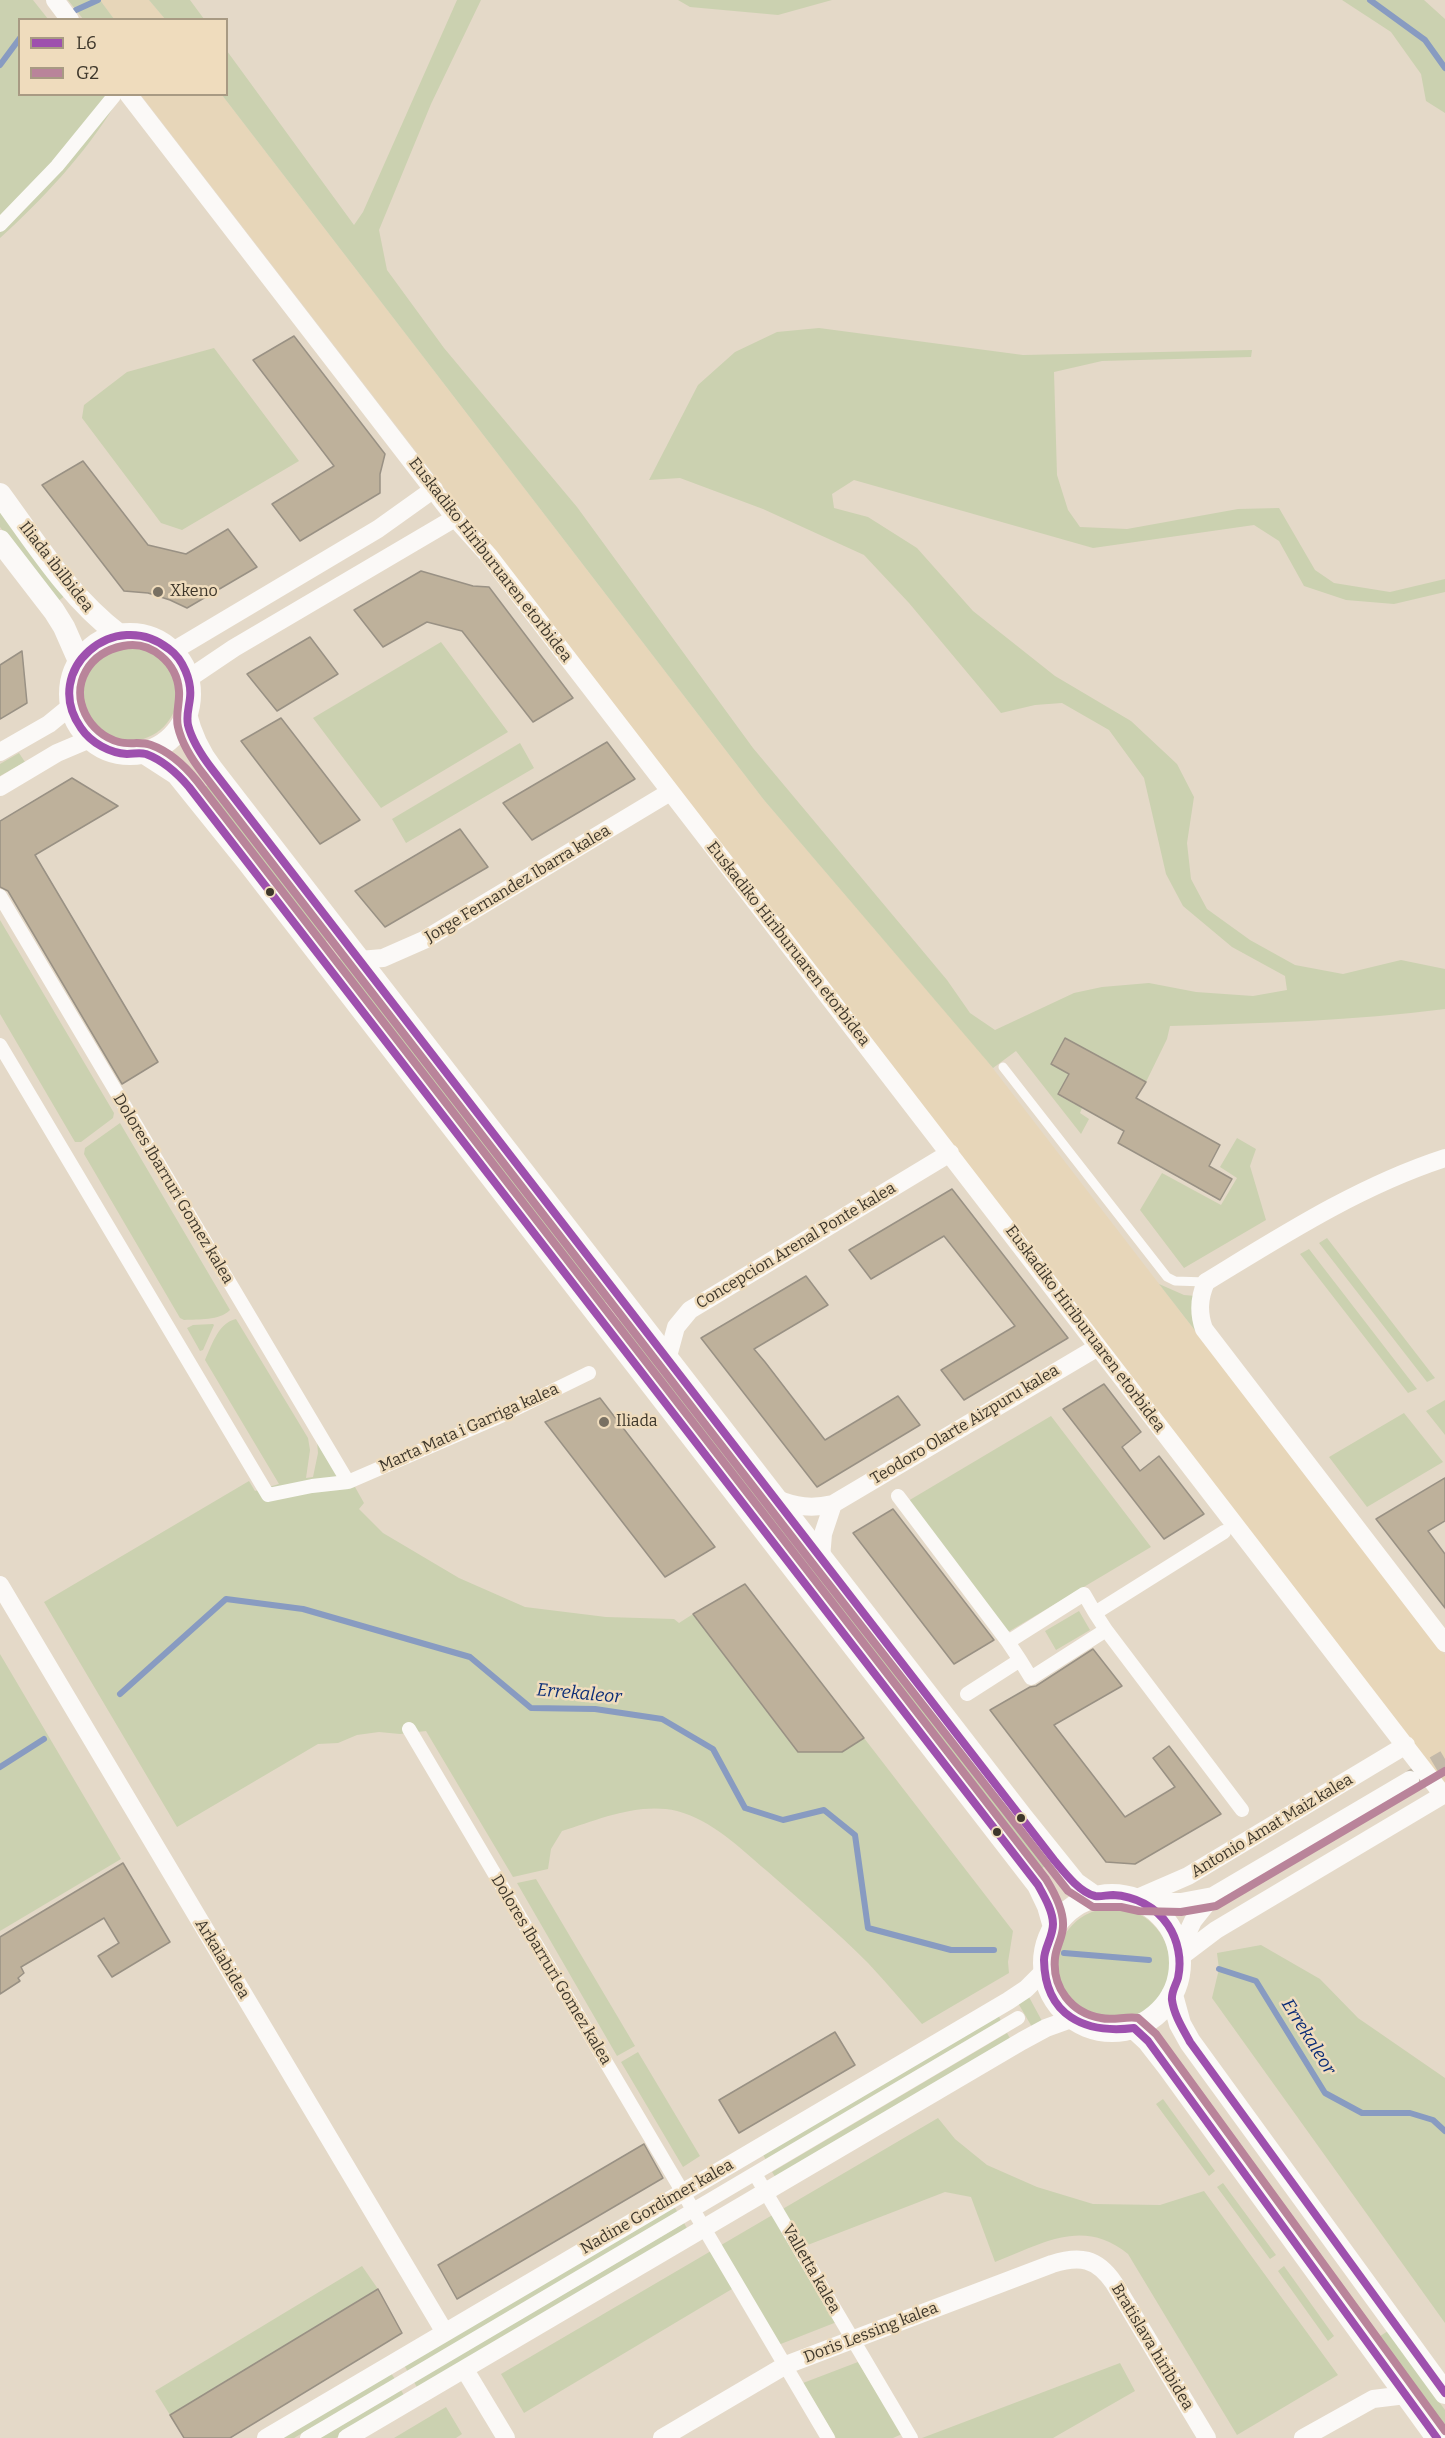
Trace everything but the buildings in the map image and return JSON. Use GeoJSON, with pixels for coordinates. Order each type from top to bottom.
{"type":"FeatureCollection","features":[{"type":"Feature","properties":{"kind":"street"},"geometry":{"type":"LineString","coordinates":[[55,0],[68,18]]}},
{"type":"Feature","properties":{"kind":"street"},"geometry":{"type":"LineString","coordinates":[[0,225],[120,96]]}},
{"type":"Feature","properties":{"kind":"street","name":"Euskadiko Hiriburuaren etorbidea"},"geometry":{"type":"LineString","coordinates":[[122,96],[455,518],[489,556],[1444,1796]]}},
{"type":"Feature","properties":{"kind":"street"},"geometry":{"type":"LineString","coordinates":[[172,651],[378,529],[434,489]]}},
{"type":"Feature","properties":{"kind":"street","name":"Iliada ibilbidea"},"geometry":{"type":"LineString","coordinates":[[0,494],[75,595],[95,617],[118,634]]}},
{"type":"Feature","properties":{"kind":"street"},"geometry":{"type":"LineString","coordinates":[[188,680],[234,648],[455,518]]}},
{"type":"Feature","properties":{"kind":"street","name":"Iliada ibilbidea"},"geometry":{"type":"LineString","coordinates":[[0,541],[54,611],[79,661]]}},
{"type":"Feature","properties":{"kind":"street"},"geometry":{"type":"LineString","coordinates":[[118,634],[147,636],[172,651],[182,664],[188,680],[190,697],[181,725],[169,739],[143,753],[115,752],[90,739],[78,724],[70,706],[70,682],[79,661],[96,644],[118,634]]}},
{"type":"Feature","properties":{"kind":"street"},"geometry":{"type":"LineString","coordinates":[[0,752],[49,724],[70,706]]}},
{"type":"Feature","properties":{"kind":"street"},"geometry":{"type":"LineString","coordinates":[[186,714],[190,730],[205,760],[1061,1867],[1075,1883],[1095,1897]]}},
{"type":"Feature","properties":{"kind":"street"},"geometry":{"type":"LineString","coordinates":[[0,787],[57,753],[90,739]]}},
{"type":"Feature","properties":{"kind":"street"},"geometry":{"type":"LineString","coordinates":[[143,753],[177,774],[254,870],[1038,1885],[1048,1906],[1054,1927]]}},
{"type":"Feature","properties":{"kind":"street","name":"Jorge Fernandez Ibarra kalea"},"geometry":{"type":"LineString","coordinates":[[360,960],[383,958],[424,940],[670,792]]}},
{"type":"Feature","properties":{"kind":"street","name":"Dolores Ibarruri Gomez kalea"},"geometry":{"type":"LineString","coordinates":[[0,896],[348,1482]]}},
{"type":"Feature","properties":{"kind":"street","name":"Marta Mata i Garriga kalea"},"geometry":{"type":"LineString","coordinates":[[0,1046],[268,1495],[312,1486],[348,1482],[502,1415],[589,1373]]}},
{"type":"Feature","properties":{"kind":"street","name":"Concepcion Arenal Ponte kalea"},"geometry":{"type":"LineString","coordinates":[[667,1360],[676,1327],[690,1310],[950,1153]]}},
{"type":"Feature","properties":{"kind":"street"},"geometry":{"type":"LineString","coordinates":[[1445,1158],[1411,1169],[1352,1196],[1206,1282],[1199,1306],[1204,1329],[1445,1642]]}},
{"type":"Feature","properties":{"kind":"street","name":"Teodoro Olarte Aizpuru kalea"},"geometry":{"type":"LineString","coordinates":[[775,1498],[802,1507],[816,1508],[833,1504],[1098,1347]]}},
{"type":"Feature","properties":{"kind":"street"},"geometry":{"type":"LineString","coordinates":[[898,1496],[1008,1642],[1031,1678],[1106,1630]]}},
{"type":"Feature","properties":{"kind":"street"},"geometry":{"type":"LineString","coordinates":[[820,1558],[823,1534],[833,1504]]}},
{"type":"Feature","properties":{"kind":"street"},"geometry":{"type":"LineString","coordinates":[[1095,1613],[1224,1532]]}},
{"type":"Feature","properties":{"kind":"street","name":"Arkaiabidea"},"geometry":{"type":"LineString","coordinates":[[0,1585],[444,2331]]}},
{"type":"Feature","properties":{"kind":"street"},"geometry":{"type":"LineString","coordinates":[[1008,1642],[1084,1594],[1106,1630],[1242,1810]]}},
{"type":"Feature","properties":{"kind":"street"},"geometry":{"type":"LineString","coordinates":[[967,1694],[1020,1660]]}},
{"type":"Feature","properties":{"kind":"street","name":"Dolores Ibarruri Gomez kalea"},"geometry":{"type":"LineString","coordinates":[[409,1729],[693,2211]]}},
{"type":"Feature","properties":{"kind":"street","name":"Antonio Amat Maiz kalea"},"geometry":{"type":"LineString","coordinates":[[1137,1900],[1188,1876],[1406,1745]]}},
{"type":"Feature","properties":{"kind":"street","name":"Antonio Amat Maiz kalea"},"geometry":{"type":"LineString","coordinates":[[1137,1900],[1181,1902],[1212,1896],[1410,1780]]}},
{"type":"Feature","properties":{"kind":"street"},"geometry":{"type":"LineString","coordinates":[[1179,1954],[1444,1796]]}},
{"type":"Feature","properties":{"kind":"street"},"geometry":{"type":"LineString","coordinates":[[1122,1896],[1137,1900],[1161,1916],[1169,1927],[1179,1954],[1178,1977],[1172,1995],[1162,2009],[1149,2020],[1134,2028],[1102,2031],[1086,2027],[1071,2019],[1053,1997],[1044,1971],[1044,1955],[1054,1927],[1071,1908],[1095,1897],[1122,1896]]}},
{"type":"Feature","properties":{"kind":"street","name":"Antonio Amat Maiz kalea"},"geometry":{"type":"LineString","coordinates":[[1179,1954],[1193,1922],[1212,1896]]}},
{"type":"Feature","properties":{"kind":"street","name":"Nadine Gordimer kalea"},"geometry":{"type":"LineString","coordinates":[[266,2438],[444,2331],[1008,2001],[1026,1989],[1044,1971]]}},
{"type":"Feature","properties":{"kind":"street"},"geometry":{"type":"LineString","coordinates":[[1172,1995],[1180,2024],[1190,2042],[1445,2393]]}},
{"type":"Feature","properties":{"kind":"street","name":"Nadine Gordimer kalea"},"geometry":{"type":"LineString","coordinates":[[307,2438],[1018,2018]]}},
{"type":"Feature","properties":{"kind":"street"},"geometry":{"type":"LineString","coordinates":[[347,2438],[1022,2041],[1046,2028],[1071,2019]]}},
{"type":"Feature","properties":{"kind":"street"},"geometry":{"type":"LineString","coordinates":[[1134,2028],[1148,2041],[1169,2068],[1437,2438]]}},
{"type":"Feature","properties":{"kind":"street","name":"Valletta kalea"},"geometry":{"type":"LineString","coordinates":[[755,2174],[911,2438]]}},
{"type":"Feature","properties":{"kind":"street"},"geometry":{"type":"LineString","coordinates":[[693,2211],[828,2438]]}},
{"type":"Feature","properties":{"kind":"street","name":"Doris Lessing kalea"},"geometry":{"type":"LineString","coordinates":[[662,2438],[786,2365],[1052,2264],[1073,2259],[1092,2263]]}},
{"type":"Feature","properties":{"kind":"street","name":"Bratislava hiribidea"},"geometry":{"type":"LineString","coordinates":[[1092,2263],[1101,2267],[1114,2283],[1207,2438]]}},
{"type":"Feature","properties":{"kind":"street"},"geometry":{"type":"LineString","coordinates":[[465,2370],[506,2438]]}},
{"type":"Feature","properties":{"kind":"street"},"geometry":{"type":"LineString","coordinates":[[1303,2438],[1366,2401],[1382,2396],[1406,2395]]}},
{"type":"Feature","properties":{"kind":"lane"},"geometry":{"type":"LineString","coordinates":[[1003,1067],[1167,1277],[1175,1281],[1206,1282]]}},
{"type":"Feature","properties":{"kind":"shaded area"},"geometry":{"type":"Polygon","coordinates":[[[100,0],[149,0],[164,18],[113,18],[100,0]]]}},
{"type":"Feature","properties":{"kind":"shaded area"},"geometry":{"type":"Polygon","coordinates":[[[142,96],[223,96],[764,800],[985,1058],[1445,1655],[1445,1784],[142,96]]]}},
{"type":"Feature","properties":{"kind":"green space"},"geometry":{"type":"Polygon","coordinates":[[[0,0],[33,0],[47,18],[18,18],[18,96],[108,96],[115,105],[62,176],[0,238],[0,0]]]}},
{"type":"Feature","properties":{"kind":"green space"},"geometry":{"type":"Polygon","coordinates":[[[68,0],[100,0],[113,18],[82,18],[68,0]]]}},
{"type":"Feature","properties":{"kind":"green space"},"geometry":{"type":"Polygon","coordinates":[[[149,0],[190,0],[203,18],[164,18],[149,0]]]}},
{"type":"Feature","properties":{"kind":"green space"},"geometry":{"type":"Polygon","coordinates":[[[457,0],[481,0],[431,104],[379,230],[387,270],[444,348],[577,507],[753,748],[947,980],[970,1013],[995,1030],[1074,993],[1102,987],[1149,983],[1196,992],[1253,996],[1287,990],[1285,976],[1232,947],[1183,906],[1166,874],[1144,778],[1109,730],[1062,703],[1035,705],[1001,713],[909,603],[864,555],[763,509],[680,478],[649,480],[698,385],[735,352],[777,332],[819,328],[1023,355],[1252,350],[1251,357],[1102,361],[1054,372],[1057,475],[1068,510],[1080,527],[1127,529],[1238,509],[1279,508],[1315,570],[1334,583],[1390,592],[1445,579],[1445,592],[1394,604],[1346,600],[1304,586],[1279,541],[1254,525],[1093,548],[854,480],[832,494],[834,508],[868,517],[917,548],[973,611],[1055,676],[1131,721],[1177,764],[1194,797],[1187,843],[1191,879],[1207,909],[1250,940],[1295,965],[1343,974],[1401,960],[1445,969],[1445,1009],[1342,1019],[1170,1026],[1167,1039],[1146,1082],[1065,1038],[1051,1064],[1069,1074],[1058,1095],[1082,1108],[1080,1113],[1089,1119],[1081,1134],[1016,1051],[993,1068],[764,800],[223,96],[228,96],[228,52],[354,225],[363,212],[457,0]]]}},
{"type":"Feature","properties":{"kind":"green space"},"geometry":{"type":"Polygon","coordinates":[[[678,0],[832,0],[778,15],[690,7],[678,0]]]}},
{"type":"Feature","properties":{"kind":"green space"},"geometry":{"type":"Polygon","coordinates":[[[1342,0],[1424,0],[1445,19],[1445,113],[1426,101],[1421,74],[1391,32],[1342,0]]]}},
{"type":"Feature","properties":{"kind":"green space"},"geometry":{"type":"Polygon","coordinates":[[[214,348],[299,461],[182,530],[161,523],[82,418],[84,405],[127,372],[214,348]]]}},
{"type":"Feature","properties":{"kind":"green space"},"geometry":{"type":"Polygon","coordinates":[[[0,511],[66,595],[57,602],[0,527],[0,511]]]}},
{"type":"Feature","properties":{"kind":"green space"},"geometry":{"type":"Polygon","coordinates":[[[441,642],[508,732],[381,808],[313,718],[441,642]]]}},
{"type":"Feature","properties":{"kind":"green space"},"geometry":{"type":"Polygon","coordinates":[[[129,643],[148,646],[164,657],[175,673],[178,692],[175,711],[164,727],[148,738],[129,741],[110,738],[94,727],[83,711],[80,692],[83,673],[94,657],[110,646],[129,643]]]}},
{"type":"Feature","properties":{"kind":"green space"},"geometry":{"type":"Polygon","coordinates":[[[520,743],[534,768],[406,843],[392,819],[520,743]]]}},
{"type":"Feature","properties":{"kind":"green space"},"geometry":{"type":"Polygon","coordinates":[[[19,753],[25,762],[0,776],[0,764],[19,753]]]}},
{"type":"Feature","properties":{"kind":"green space"},"geometry":{"type":"Polygon","coordinates":[[[211,783],[331,938],[322,944],[202,789],[211,783]]]}},
{"type":"Feature","properties":{"kind":"green space"},"geometry":{"type":"Polygon","coordinates":[[[0,920],[114,1113],[113,1118],[81,1142],[75,1142],[0,1014],[0,920]]]}},
{"type":"Feature","properties":{"kind":"green space"},"geometry":{"type":"Polygon","coordinates":[[[344,955],[610,1299],[601,1306],[336,962],[344,955]]]}},
{"type":"Feature","properties":{"kind":"green space"},"geometry":{"type":"Polygon","coordinates":[[[120,1123],[230,1310],[225,1314],[208,1319],[184,1320],[180,1318],[84,1154],[85,1148],[120,1123]]]}},
{"type":"Feature","properties":{"kind":"green space"},"geometry":{"type":"Polygon","coordinates":[[[1237,1138],[1256,1149],[1250,1166],[1266,1220],[1184,1268],[1140,1210],[1162,1173],[1221,1205],[1237,1178],[1220,1167],[1237,1138]]]}},
{"type":"Feature","properties":{"kind":"green space"},"geometry":{"type":"Polygon","coordinates":[[[1327,1238],[1435,1378],[1427,1382],[1319,1243],[1327,1238]]]}},
{"type":"Feature","properties":{"kind":"green space"},"geometry":{"type":"Polygon","coordinates":[[[1309,1249],[1417,1389],[1408,1393],[1300,1254],[1309,1249]]]}},
{"type":"Feature","properties":{"kind":"green space"},"geometry":{"type":"Polygon","coordinates":[[[1159,1284],[1184,1295],[1196,1296],[1197,1333],[1159,1284]]]}},
{"type":"Feature","properties":{"kind":"green space"},"geometry":{"type":"Polygon","coordinates":[[[623,1316],[1047,1864],[1039,1871],[615,1323],[623,1316]]]}},
{"type":"Feature","properties":{"kind":"green space"},"geometry":{"type":"Polygon","coordinates":[[[236,1319],[308,1438],[310,1450],[306,1478],[313,1477],[318,1453],[317,1441],[338,1472],[345,1489],[355,1487],[364,1503],[359,1509],[383,1533],[459,1578],[525,1607],[606,1617],[674,1619],[679,1623],[693,1614],[798,1752],[842,1752],[864,1738],[1013,1931],[1008,1962],[1009,1973],[922,2024],[868,1963],[736,1844],[702,1821],[677,1811],[633,1810],[562,1831],[551,1849],[548,1869],[513,1877],[426,1731],[400,1734],[379,1732],[357,1735],[338,1743],[318,1744],[177,1827],[44,1602],[249,1481],[255,1491],[279,1484],[205,1360],[220,1330],[236,1319]]]}},
{"type":"Feature","properties":{"kind":"green space"},"geometry":{"type":"Polygon","coordinates":[[[213,1324],[203,1350],[200,1351],[187,1328],[193,1325],[213,1324]]]}},
{"type":"Feature","properties":{"kind":"green space"},"geometry":{"type":"Polygon","coordinates":[[[1445,1400],[1445,1435],[1426,1411],[1445,1400]]]}},
{"type":"Feature","properties":{"kind":"green space"},"geometry":{"type":"Polygon","coordinates":[[[1404,1413],[1443,1462],[1367,1507],[1329,1457],[1404,1413]]]}},
{"type":"Feature","properties":{"kind":"green space"},"geometry":{"type":"Polygon","coordinates":[[[1051,1416],[1151,1547],[1008,1632],[908,1501],[1051,1416]]]}},
{"type":"Feature","properties":{"kind":"green space"},"geometry":{"type":"Polygon","coordinates":[[[1079,1611],[1090,1630],[1056,1650],[1045,1631],[1079,1611]]]}},
{"type":"Feature","properties":{"kind":"green space"},"geometry":{"type":"Polygon","coordinates":[[[0,1654],[121,1859],[0,1931],[0,1654]]]}},
{"type":"Feature","properties":{"kind":"green space"},"geometry":{"type":"Polygon","coordinates":[[[536,1879],[635,2046],[617,2056],[517,1883],[536,1879]]]}},
{"type":"Feature","properties":{"kind":"green space"},"geometry":{"type":"Polygon","coordinates":[[[1113,1908],[1135,1912],[1145,1917],[1161,1933],[1166,1943],[1170,1965],[1166,1987],[1161,1997],[1145,2013],[1135,2018],[1113,2022],[1091,2018],[1081,2013],[1065,1997],[1060,1987],[1056,1965],[1060,1943],[1065,1933],[1081,1917],[1091,1912],[1113,1908]]]}},
{"type":"Feature","properties":{"kind":"green space"},"geometry":{"type":"Polygon","coordinates":[[[1261,1945],[1320,1979],[1358,2018],[1445,2078],[1445,2323],[1212,1998],[1219,1969],[1217,1953],[1261,1945]]]}},
{"type":"Feature","properties":{"kind":"green space"},"geometry":{"type":"Polygon","coordinates":[[[1029,1997],[1042,2021],[1032,2027],[1018,2003],[1029,1997]]]}},
{"type":"Feature","properties":{"kind":"green space"},"geometry":{"type":"Polygon","coordinates":[[[998,2014],[1001,2021],[766,2160],[762,2153],[998,2014]]]}},
{"type":"Feature","properties":{"kind":"green space"},"geometry":{"type":"Polygon","coordinates":[[[1007,2033],[1011,2040],[776,2178],[772,2172],[1007,2033]]]}},
{"type":"Feature","properties":{"kind":"green space"},"geometry":{"type":"Polygon","coordinates":[[[638,2052],[700,2156],[683,2167],[621,2062],[638,2052]]]}},
{"type":"Feature","properties":{"kind":"green space"},"geometry":{"type":"Polygon","coordinates":[[[1163,2099],[1215,2171],[1209,2176],[1156,2104],[1163,2099]]]}},
{"type":"Feature","properties":{"kind":"green space"},"geometry":{"type":"Polygon","coordinates":[[[938,2118],[955,2139],[987,2165],[1037,2187],[1093,2204],[1160,2205],[1204,2191],[1338,2375],[1237,2435],[1128,2254],[1111,2243],[1095,2237],[1062,2237],[995,2262],[971,2197],[945,2192],[805,2246],[847,2318],[768,2349],[732,2289],[524,2413],[501,2374],[938,2118]]]}},
{"type":"Feature","properties":{"kind":"green space"},"geometry":{"type":"Polygon","coordinates":[[[1223,2183],[1276,2255],[1270,2259],[1217,2187],[1223,2183]]]}},
{"type":"Feature","properties":{"kind":"green space"},"geometry":{"type":"Polygon","coordinates":[[[674,2206],[678,2213],[408,2372],[404,2365],[674,2206]]]}},
{"type":"Feature","properties":{"kind":"green space"},"geometry":{"type":"Polygon","coordinates":[[[684,2223],[688,2230],[418,2389],[414,2382],[684,2223]]]}},
{"type":"Feature","properties":{"kind":"green space"},"geometry":{"type":"Polygon","coordinates":[[[362,2266],[378,2289],[170,2415],[155,2391],[362,2266]]]}},
{"type":"Feature","properties":{"kind":"green space"},"geometry":{"type":"Polygon","coordinates":[[[1284,2266],[1334,2336],[1328,2341],[1278,2271],[1284,2266]]]}},
{"type":"Feature","properties":{"kind":"green space"},"geometry":{"type":"Polygon","coordinates":[[[1388,2331],[1445,2410],[1445,2438],[1374,2340],[1388,2331]]]}},
{"type":"Feature","properties":{"kind":"green space"},"geometry":{"type":"Polygon","coordinates":[[[858,2362],[902,2434],[893,2438],[836,2438],[803,2383],[858,2362]]]}},
{"type":"Feature","properties":{"kind":"green space"},"geometry":{"type":"Polygon","coordinates":[[[1120,2363],[1135,2391],[1053,2438],[922,2438],[1120,2363]]]}},
{"type":"Feature","properties":{"kind":"green space"},"geometry":{"type":"Polygon","coordinates":[[[390,2372],[395,2379],[294,2438],[278,2438],[390,2372]]]}},
{"type":"Feature","properties":{"kind":"green space"},"geometry":{"type":"Polygon","coordinates":[[[401,2390],[405,2397],[336,2438],[320,2438],[401,2390]]]}},
{"type":"Feature","properties":{"kind":"green space"},"geometry":{"type":"Polygon","coordinates":[[[446,2407],[462,2434],[456,2438],[394,2438],[446,2407]]]}},
{"type":"Feature","properties":{"kind":"waterway"},"geometry":{"type":"LineString","coordinates":[[76,10],[98,0]]}},
{"type":"Feature","properties":{"kind":"waterway"},"geometry":{"type":"LineString","coordinates":[[1370,0],[1425,40],[1445,68]]}},
{"type":"Feature","properties":{"kind":"waterway"},"geometry":{"type":"LineString","coordinates":[[0,65],[18,41]]}},
{"type":"Feature","properties":{"kind":"waterway","name":"Errekaleor"},"geometry":{"type":"LineString","coordinates":[[120,1694],[226,1599],[303,1609],[470,1657],[531,1708],[595,1709],[662,1719],[713,1749],[745,1808],[783,1820],[824,1810],[855,1835],[868,1928],[951,1950],[994,1950]]}},
{"type":"Feature","properties":{"kind":"waterway","name":"Errekaleor"},"geometry":{"type":"LineString","coordinates":[[0,1767],[44,1739]]}},
{"type":"Feature","properties":{"kind":"waterway","name":"Errekaleor"},"geometry":{"type":"LineString","coordinates":[[1064,1953],[1149,1960]]}},
{"type":"Feature","properties":{"kind":"waterway","name":"Errekaleor"},"geometry":{"type":"LineString","coordinates":[[1219,1969],[1256,1981],[1325,2093],[1362,2113],[1410,2113],[1433,2120],[1445,2131]]}},
{"type":"Feature","properties":{"kind":"tunnel"},"geometry":{"type":"LineString","coordinates":[[1411,1779],[1445,1759]]}},
{"type":"Feature","properties":{"kind":"transit line","name":"L6"},"geometry":{"type":"LineString","coordinates":[[1437,2438],[1148,2041],[1134,2028],[1099,2028],[1084,2024],[1060,2008],[1046,1979],[1044,1960],[1052,1933],[1053,1919],[1038,1885],[189,787],[158,760],[146,754],[127,754],[108,749],[95,743],[81,728],[71,706],[70,685],[77,666],[89,651],[107,640],[127,635],[148,638],[174,653],[186,671],[190,685],[188,725],[195,743],[208,764],[1054,1860],[1072,1881],[1089,1894],[1113,1895],[1137,1900],[1151,1908],[1168,1925],[1179,1957],[1178,1978],[1172,1994],[1173,2006],[1190,2042],[1445,2393]]}},
{"type":"Feature","properties":{"kind":"transit line","name":"G2"},"geometry":{"type":"LineString","coordinates":[[1445,1771],[1216,1906],[1181,1912],[1093,1907],[1068,1891],[200,770],[180,734],[177,718],[179,691],[168,663],[152,650],[133,645],[112,649],[89,666],[80,693],[85,714],[91,723],[108,738],[119,742],[147,744],[164,751],[197,781],[1046,1879],[1062,1914],[1063,1930],[1056,1954],[1055,1969],[1060,1988],[1066,1997],[1081,2011],[1090,2015],[1106,2019],[1138,2018],[1156,2034],[1445,2431]]}},
{"type":"Feature","properties":{"kind":"place","name":"Xkeno"},"geometry":{"type":"Point","coordinates":[158,592]}},
{"type":"Feature","properties":{"kind":"place","name":"Iliada"},"geometry":{"type":"Point","coordinates":[604,1422]}}]}
